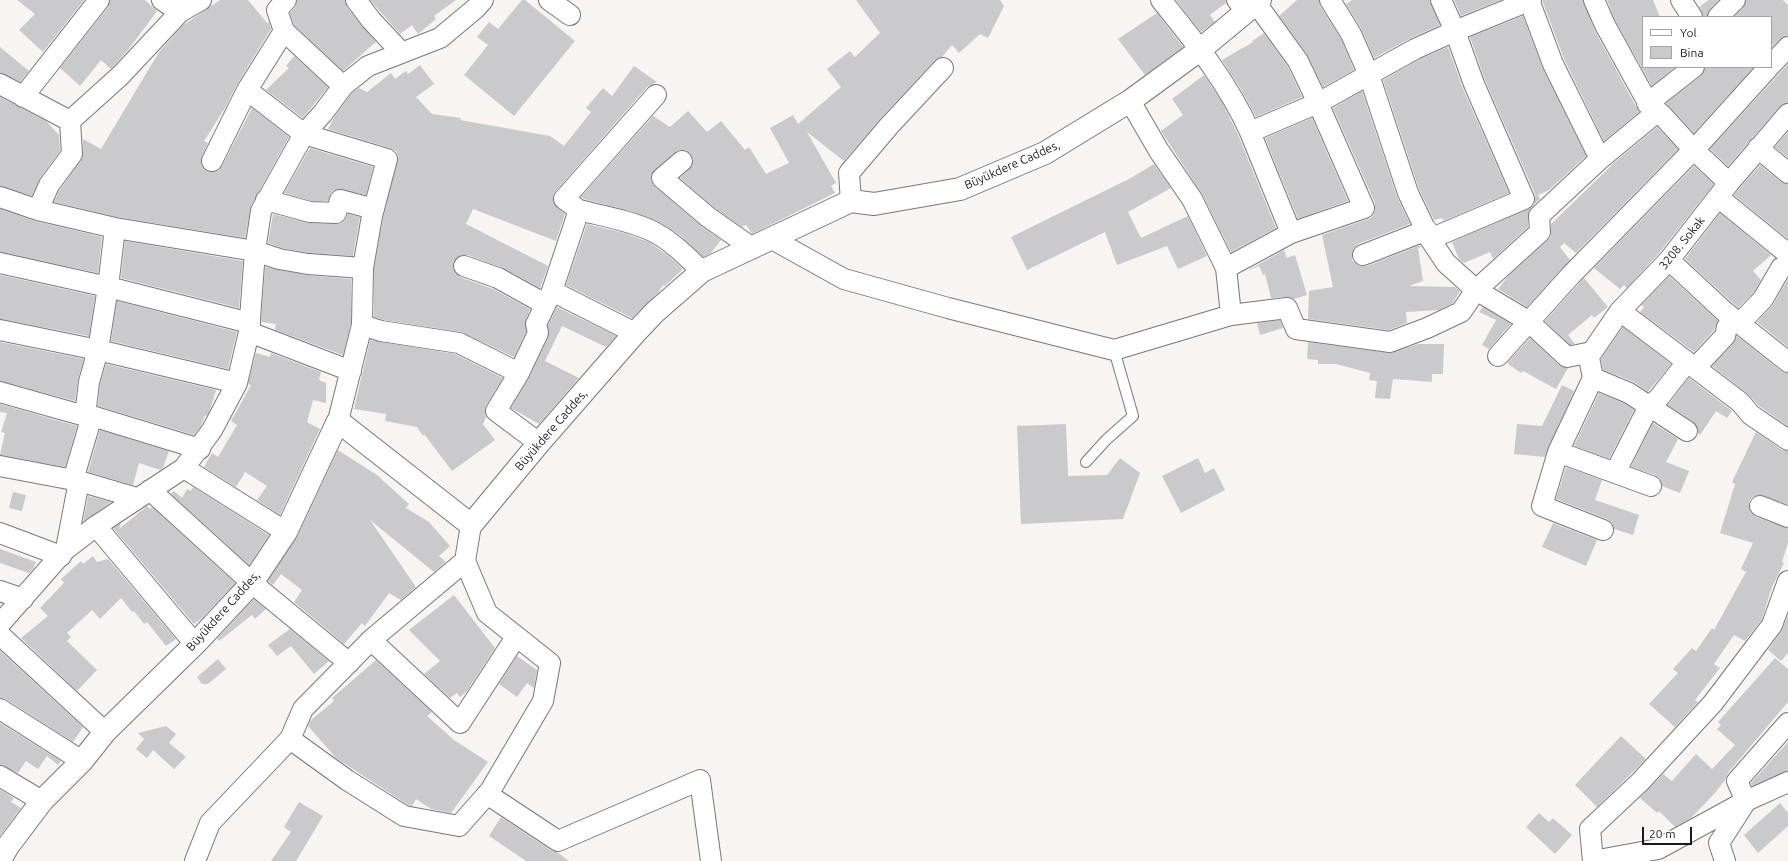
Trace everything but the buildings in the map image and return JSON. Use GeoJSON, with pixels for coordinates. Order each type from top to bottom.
{"type":"FeatureCollection","features":[{"type":"Feature","properties":{"kind":"street"},"geometry":{"type":"LineString","coordinates":[[23,97],[99,0]]}},
{"type":"Feature","properties":{"kind":"street"},"geometry":{"type":"LineString","coordinates":[[162,0],[180,12]]}},
{"type":"Feature","properties":{"kind":"street"},"geometry":{"type":"LineString","coordinates":[[70,121],[121,75],[180,12],[201,0]]}},
{"type":"Feature","properties":{"kind":"street"},"geometry":{"type":"LineString","coordinates":[[286,0],[277,10],[284,31],[343,86]]}},
{"type":"Feature","properties":{"kind":"street"},"geometry":{"type":"LineString","coordinates":[[356,0],[371,20],[401,52]]}},
{"type":"Feature","properties":{"kind":"street"},"geometry":{"type":"LineString","coordinates":[[549,0],[570,15]]}},
{"type":"Feature","properties":{"kind":"street"},"geometry":{"type":"LineString","coordinates":[[1161,0],[1201,49],[1230,91],[1250,132],[1292,233]]}},
{"type":"Feature","properties":{"kind":"street"},"geometry":{"type":"LineString","coordinates":[[1330,0],[1350,34],[1368,75],[1408,193],[1429,235],[1446,263],[1476,290],[1528,321],[1567,357],[1588,353],[1593,378],[1558,452],[1542,506],[1603,530]]}},
{"type":"Feature","properties":{"kind":"street"},"geometry":{"type":"LineString","coordinates":[[1441,0],[1455,31],[1474,84],[1530,213],[1539,216]]}},
{"type":"Feature","properties":{"kind":"street"},"geometry":{"type":"LineString","coordinates":[[1250,132],[1318,102],[1415,49],[1530,0],[1553,64],[1600,159]]}},
{"type":"Feature","properties":{"kind":"street"},"geometry":{"type":"LineString","coordinates":[[1594,0],[1604,25],[1653,108],[1661,114],[1693,149],[1723,190],[1786,263],[1763,299],[1737,322],[1727,327],[1725,336],[1691,365],[1658,399],[1649,406],[1615,473]]}},
{"type":"Feature","properties":{"kind":"street"},"geometry":{"type":"LineString","coordinates":[[1681,0],[1691,16]]}},
{"type":"Feature","properties":{"kind":"street"},"geometry":{"type":"LineString","coordinates":[[1719,16],[1735,0]]}},
{"type":"Feature","properties":{"kind":"street"},"geometry":{"type":"LineString","coordinates":[[0,624],[63,553],[96,526],[184,468],[200,449],[212,430],[237,384],[249,328],[255,251],[261,211],[304,134],[324,113],[343,86],[368,66],[440,38],[477,3]]}},
{"type":"Feature","properties":{"kind":"street"},"geometry":{"type":"LineString","coordinates":[[1226,268],[1292,233],[1364,208],[1318,102],[1298,61],[1250,4]]}},
{"type":"Feature","properties":{"kind":"street","name":"Büyükdere Caddes,"},"geometry":{"type":"LineString","coordinates":[[471,525],[538,443],[635,333],[655,312],[702,271],[851,201],[874,204],[960,189],[1045,153],[1130,101],[1201,49],[1250,4]]}},
{"type":"Feature","properties":{"kind":"street"},"geometry":{"type":"LineString","coordinates":[[212,161],[248,90],[284,31]]}},
{"type":"Feature","properties":{"kind":"street"},"geometry":{"type":"LineString","coordinates":[[1772,64],[1788,47]]}},
{"type":"Feature","properties":{"kind":"street"},"geometry":{"type":"LineString","coordinates":[[851,201],[849,173],[889,126],[944,68]]}},
{"type":"Feature","properties":{"kind":"street"},"geometry":{"type":"LineString","coordinates":[[1539,216],[1693,68]]}},
{"type":"Feature","properties":{"kind":"street"},"geometry":{"type":"LineString","coordinates":[[1498,356],[1571,275],[1693,149],[1768,68]]}},
{"type":"Feature","properties":{"kind":"street"},"geometry":{"type":"LineString","coordinates":[[0,84],[70,121]]}},
{"type":"Feature","properties":{"kind":"street"},"geometry":{"type":"LineString","coordinates":[[248,90],[304,134],[387,159],[374,209],[363,268],[362,325],[338,421],[471,525],[465,561],[487,613],[550,664],[542,701],[487,794],[459,826],[404,816],[348,780],[290,739]]}},
{"type":"Feature","properties":{"kind":"street"},"geometry":{"type":"LineString","coordinates":[[656,95],[564,199],[580,210],[617,219],[653,232],[678,248],[702,271]]}},
{"type":"Feature","properties":{"kind":"street"},"geometry":{"type":"LineString","coordinates":[[1130,101],[1159,152],[1192,199],[1226,268],[1231,315]]}},
{"type":"Feature","properties":{"kind":"street","name":"3208. Sokak"},"geometry":{"type":"LineString","coordinates":[[1588,353],[1592,352],[1620,311],[1669,260],[1723,190],[1788,114]]}},
{"type":"Feature","properties":{"kind":"street"},"geometry":{"type":"LineString","coordinates":[[38,210],[49,185],[72,154],[70,121]]}},
{"type":"Feature","properties":{"kind":"street"},"geometry":{"type":"LineString","coordinates":[[1758,148],[1788,173]]}},
{"type":"Feature","properties":{"kind":"street"},"geometry":{"type":"LineString","coordinates":[[682,161],[662,178],[708,218],[751,247]]}},
{"type":"Feature","properties":{"kind":"street"},"geometry":{"type":"LineString","coordinates":[[0,197],[38,210],[115,228],[255,251],[290,261],[363,268]]}},
{"type":"Feature","properties":{"kind":"street"},"geometry":{"type":"LineString","coordinates":[[1363,255],[1429,235],[1524,199]]}},
{"type":"Feature","properties":{"kind":"street"},"geometry":{"type":"LineString","coordinates":[[266,200],[310,212],[336,212],[340,200],[374,209]]}},
{"type":"Feature","properties":{"kind":"street"},"geometry":{"type":"LineString","coordinates":[[538,443],[496,411],[519,373],[538,333],[536,324],[548,298],[580,210]]}},
{"type":"Feature","properties":{"kind":"street"},"geometry":{"type":"LineString","coordinates":[[772,239],[844,279],[948,308],[1114,350],[1231,315],[1287,308],[1296,329],[1390,342],[1427,328],[1461,312],[1476,290],[1540,232],[1539,216]]}},
{"type":"Feature","properties":{"kind":"street"},"geometry":{"type":"LineString","coordinates":[[63,553],[88,416],[89,382],[98,350],[108,287],[115,228]]}},
{"type":"Feature","properties":{"kind":"street"},"geometry":{"type":"LineString","coordinates":[[1669,260],[1737,322],[1788,362]]}},
{"type":"Feature","properties":{"kind":"street"},"geometry":{"type":"LineString","coordinates":[[0,263],[108,287],[249,328],[351,371]]}},
{"type":"Feature","properties":{"kind":"street"},"geometry":{"type":"LineString","coordinates":[[464,266],[498,278],[635,333]]}},
{"type":"Feature","properties":{"kind":"street"},"geometry":{"type":"LineString","coordinates":[[1620,311],[1740,402],[1751,415],[1788,440]]}},
{"type":"Feature","properties":{"kind":"street"},"geometry":{"type":"LineString","coordinates":[[362,325],[381,331],[459,343],[519,373]]}},
{"type":"Feature","properties":{"kind":"street"},"geometry":{"type":"LineString","coordinates":[[0,330],[98,350],[237,384]]}},
{"type":"Feature","properties":{"kind":"street"},"geometry":{"type":"LineString","coordinates":[[1593,378],[1629,393],[1687,431]]}},
{"type":"Feature","properties":{"kind":"street"},"geometry":{"type":"LineString","coordinates":[[0,392],[200,449]]}},
{"type":"Feature","properties":{"kind":"street","name":"Büyükdere Caddes,"},"geometry":{"type":"LineString","coordinates":[[3,849],[42,801],[82,761],[105,732],[195,644],[252,583],[286,532],[338,421]]}},
{"type":"Feature","properties":{"kind":"street"},"geometry":{"type":"LineString","coordinates":[[1558,452],[1651,486]]}},
{"type":"Feature","properties":{"kind":"street"},"geometry":{"type":"LineString","coordinates":[[0,466],[144,494],[349,663]]}},
{"type":"Feature","properties":{"kind":"street"},"geometry":{"type":"LineString","coordinates":[[184,468],[286,532]]}},
{"type":"Feature","properties":{"kind":"street"},"geometry":{"type":"LineString","coordinates":[[1760,506],[1788,517]]}},
{"type":"Feature","properties":{"kind":"street"},"geometry":{"type":"LineString","coordinates":[[96,526],[195,644]]}},
{"type":"Feature","properties":{"kind":"street"},"geometry":{"type":"LineString","coordinates":[[0,533],[63,553]]}},
{"type":"Feature","properties":{"kind":"street"},"geometry":{"type":"LineString","coordinates":[[195,861],[210,823],[290,739],[303,709],[371,640],[465,561]]}},
{"type":"Feature","properties":{"kind":"street"},"geometry":{"type":"LineString","coordinates":[[1788,581],[1772,624],[1713,702],[1640,782],[1590,829],[1593,861],[1658,849],[1746,801],[1788,782]]}},
{"type":"Feature","properties":{"kind":"street"},"geometry":{"type":"LineString","coordinates":[[0,592],[22,599]]}},
{"type":"Feature","properties":{"kind":"street"},"geometry":{"type":"LineString","coordinates":[[0,635],[105,732]]}},
{"type":"Feature","properties":{"kind":"street"},"geometry":{"type":"LineString","coordinates":[[371,640],[460,723],[516,637]]}},
{"type":"Feature","properties":{"kind":"street"},"geometry":{"type":"LineString","coordinates":[[0,709],[82,761]]}},
{"type":"Feature","properties":{"kind":"street"},"geometry":{"type":"LineString","coordinates":[[1746,801],[1737,781],[1788,723]]}},
{"type":"Feature","properties":{"kind":"street"},"geometry":{"type":"LineString","coordinates":[[0,776],[42,801]]}},
{"type":"Feature","properties":{"kind":"street"},"geometry":{"type":"LineString","coordinates":[[487,794],[558,841],[700,780],[711,861]]}},
{"type":"Feature","properties":{"kind":"street"},"geometry":{"type":"LineString","coordinates":[[1725,861],[1719,843],[1746,801]]}},
{"type":"Feature","properties":{"kind":"lane"},"geometry":{"type":"LineString","coordinates":[[1086,462],[1106,440],[1133,416],[1114,350]]}}]}
